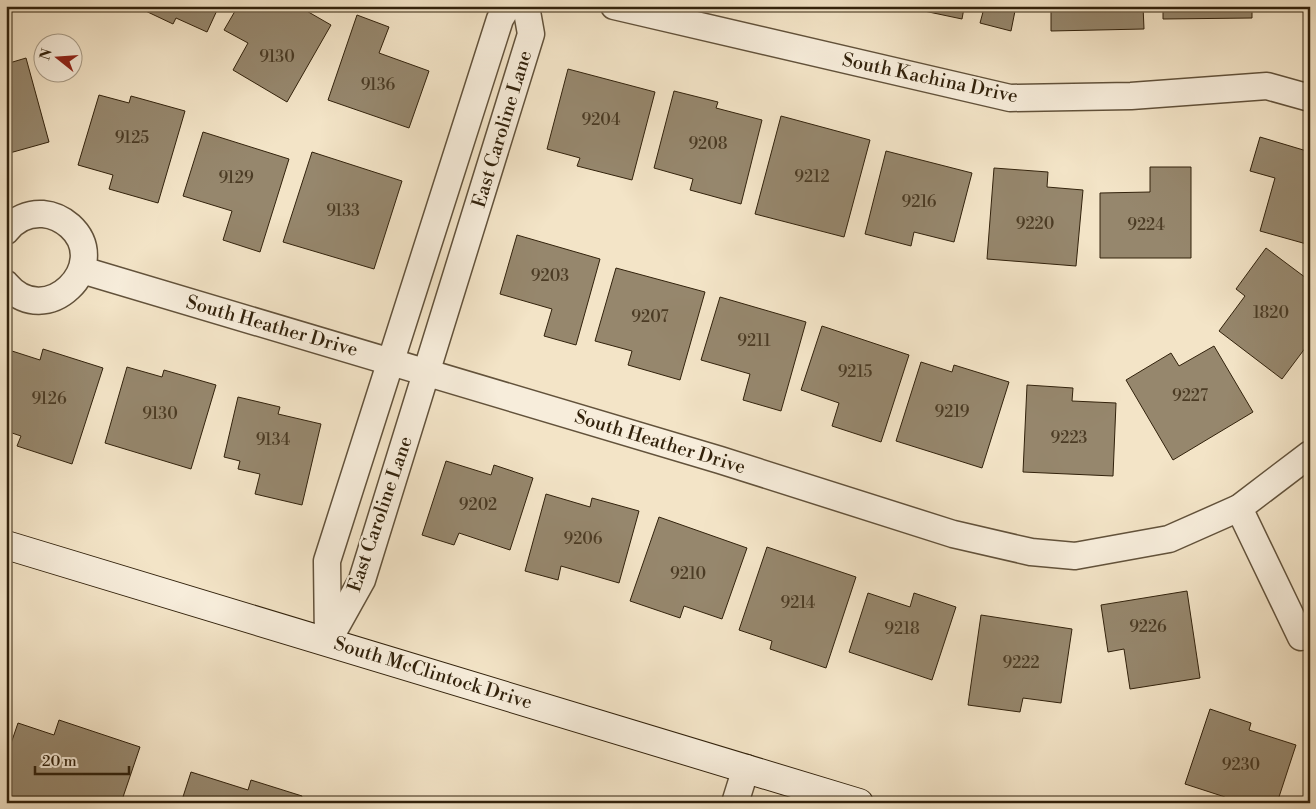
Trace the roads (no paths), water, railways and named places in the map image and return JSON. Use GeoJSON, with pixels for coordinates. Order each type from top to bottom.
{"type":"FeatureCollection","features":[{"type":"Feature","properties":{"kind":"main road","name":"South McClintock Drive"},"geometry":{"type":"LineString","coordinates":[[6,545],[859,803]]}},
{"type":"Feature","properties":{"kind":"street","name":"East Caroline Lane"},"geometry":{"type":"LineString","coordinates":[[328,641],[327,561],[500,19],[508,6]]}},
{"type":"Feature","properties":{"kind":"street","name":"East Caroline Lane"},"geometry":{"type":"LineString","coordinates":[[328,641],[362,580],[531,34],[526,6]]}},
{"type":"Feature","properties":{"kind":"street","name":"South Kachina Drive"},"geometry":{"type":"LineString","coordinates":[[614,6],[1010,98],[1131,96],[1267,86],[1310,98]]}},
{"type":"Feature","properties":{"kind":"street"},"geometry":{"type":"LineString","coordinates":[[6,231],[22,218],[35,214],[49,214],[63,220],[74,229],[81,242],[84,256],[82,270],[75,283],[65,293],[52,299],[38,301],[24,298],[6,284]]}},
{"type":"Feature","properties":{"kind":"street","name":"South Heather Drive"},"geometry":{"type":"LineString","coordinates":[[82,270],[427,371],[720,460],[953,534],[1031,552],[1074,556],[1170,539],[1239,508],[1310,454]]}},
{"type":"Feature","properties":{"kind":"street"},"geometry":{"type":"LineString","coordinates":[[1239,508],[1301,637]]}},
{"type":"Feature","properties":{"kind":"street"},"geometry":{"type":"LineString","coordinates":[[735,803],[746,768]]}}]}
